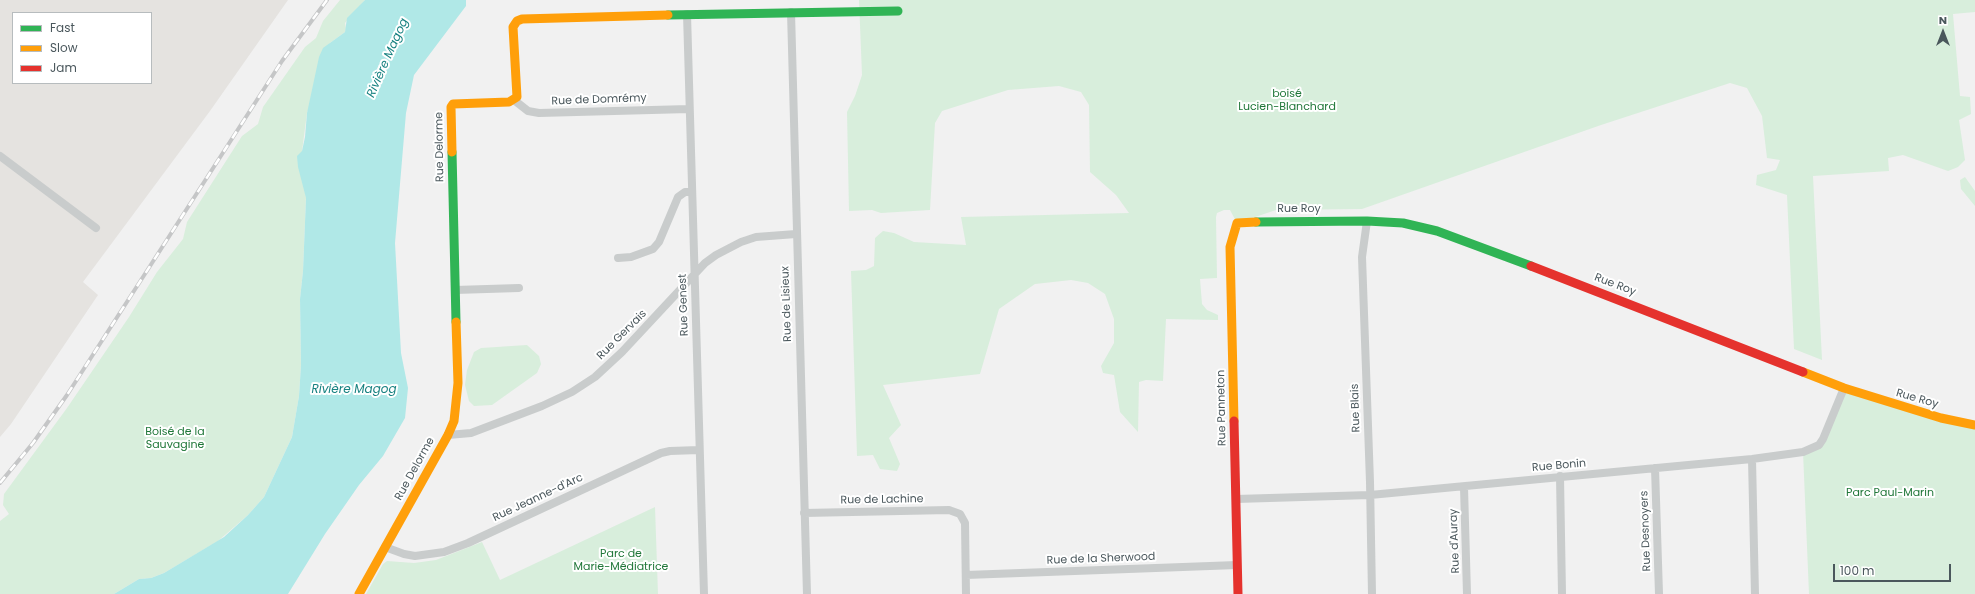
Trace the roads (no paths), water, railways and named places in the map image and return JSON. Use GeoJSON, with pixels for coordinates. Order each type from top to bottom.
{"type":"FeatureCollection","features":[{"type":"Feature","properties":{"kind":"street"},"geometry":{"type":"LineString","coordinates":[[514,100],[517,97],[517,92],[513,27],[517,20],[687,14],[898,11]]}},
{"type":"Feature","properties":{"kind":"street","name":"Rue de Lisieux"},"geometry":{"type":"LineString","coordinates":[[791,12],[807,594]]}},
{"type":"Feature","properties":{"kind":"street","name":"Rue Genest"},"geometry":{"type":"LineString","coordinates":[[687,14],[688,109],[692,192],[704,594]]}},
{"type":"Feature","properties":{"kind":"street","name":"Rue de Domrémy"},"geometry":{"type":"LineString","coordinates":[[514,100],[528,111],[539,113],[688,109]]}},
{"type":"Feature","properties":{"kind":"street","name":"Rue Delorme"},"geometry":{"type":"LineString","coordinates":[[359,594],[448,435],[454,421],[457,399],[451,107],[453,104],[459,103],[504,103],[514,100]]}},
{"type":"Feature","properties":{"kind":"street"},"geometry":{"type":"LineString","coordinates":[[0,156],[96,228]]}},
{"type":"Feature","properties":{"kind":"street"},"geometry":{"type":"LineString","coordinates":[[618,258],[631,258],[653,249],[659,242],[678,197],[685,192],[692,192]]}},
{"type":"Feature","properties":{"kind":"street","name":"Rue Roy"},"geometry":{"type":"LineString","coordinates":[[1237,223],[1268,221],[1367,221],[1403,223],[1437,231],[1557,275],[1844,388],[1941,418],[1975,425]]}},
{"type":"Feature","properties":{"kind":"street","name":"Rue Blais"},"geometry":{"type":"LineString","coordinates":[[1367,221],[1362,257],[1372,594]]}},
{"type":"Feature","properties":{"kind":"street","name":"Rue Panneton"},"geometry":{"type":"LineString","coordinates":[[1237,223],[1230,247],[1238,594]]}},
{"type":"Feature","properties":{"kind":"street","name":"Rue Gervais"},"geometry":{"type":"LineString","coordinates":[[448,435],[471,433],[542,406],[572,392],[595,377],[622,352],[694,275],[716,255],[740,242],[756,237],[796,234]]}},
{"type":"Feature","properties":{"kind":"street"},"geometry":{"type":"LineString","coordinates":[[455,290],[518,288]]}},
{"type":"Feature","properties":{"kind":"street","name":"Rue Bonin"},"geometry":{"type":"LineString","coordinates":[[1236,499],[1370,496],[1560,476],[1752,459],[1802,452],[1819,445],[1844,388]]}},
{"type":"Feature","properties":{"kind":"street","name":"Rue Jeanne-d'Arc"},"geometry":{"type":"LineString","coordinates":[[386,547],[404,554],[415,556],[444,552],[468,543],[661,453],[670,451],[699,450]]}},
{"type":"Feature","properties":{"kind":"street"},"geometry":{"type":"LineString","coordinates":[[1752,459],[1755,594]]}},
{"type":"Feature","properties":{"kind":"street","name":"Rue Desnoyers"},"geometry":{"type":"LineString","coordinates":[[1655,468],[1658,594]]}},
{"type":"Feature","properties":{"kind":"street"},"geometry":{"type":"LineString","coordinates":[[1560,476],[1562,594]]}},
{"type":"Feature","properties":{"kind":"street","name":"Rue d'Auray"},"geometry":{"type":"LineString","coordinates":[[1464,487],[1467,594]]}},
{"type":"Feature","properties":{"kind":"street","name":"Rue de Lachine"},"geometry":{"type":"LineString","coordinates":[[804,512],[949,510],[960,514],[965,523],[966,575]]}},
{"type":"Feature","properties":{"kind":"street","name":"Rue de la Sherwood"},"geometry":{"type":"LineString","coordinates":[[966,575],[1237,565]]}},
{"type":"Feature","properties":{"kind":"street"},"geometry":{"type":"LineString","coordinates":[[966,575],[966,594]]}},
{"type":"Feature","properties":{"kind":"water","name":"Rivière Magog"},"geometry":{"type":"Polygon","coordinates":[[[365,0],[466,0],[466,6],[414,75],[406,113],[395,243],[401,353],[408,388],[405,418],[383,456],[359,485],[325,534],[288,594],[114,594],[139,579],[151,578],[164,573],[224,537],[248,515],[264,497],[292,437],[299,396],[301,365],[300,299],[303,271],[306,198],[298,167],[297,156],[302,151],[307,113],[319,57],[323,48],[345,32],[347,18],[365,0]]]}},
{"type":"Feature","properties":{"kind":"railway"},"geometry":{"type":"LineString","coordinates":[[0,483],[33,443],[67,395],[282,61],[327,0]]}},
{"type":"Feature","properties":{"kind":"park label","name":"boisé Lucien-Blanchard"},"geometry":{"type":"Point","coordinates":[1287,100]}},
{"type":"Feature","properties":{"kind":"park label","name":"Boisé de la Sauvagine"},"geometry":{"type":"Point","coordinates":[175,438]}},
{"type":"Feature","properties":{"kind":"park label","name":"Parc Paul-Marin"},"geometry":{"type":"Point","coordinates":[1890,493]}},
{"type":"Feature","properties":{"kind":"park label","name":"Parc de Marie-Médiatrice"},"geometry":{"type":"Point","coordinates":[621,560]}}]}
